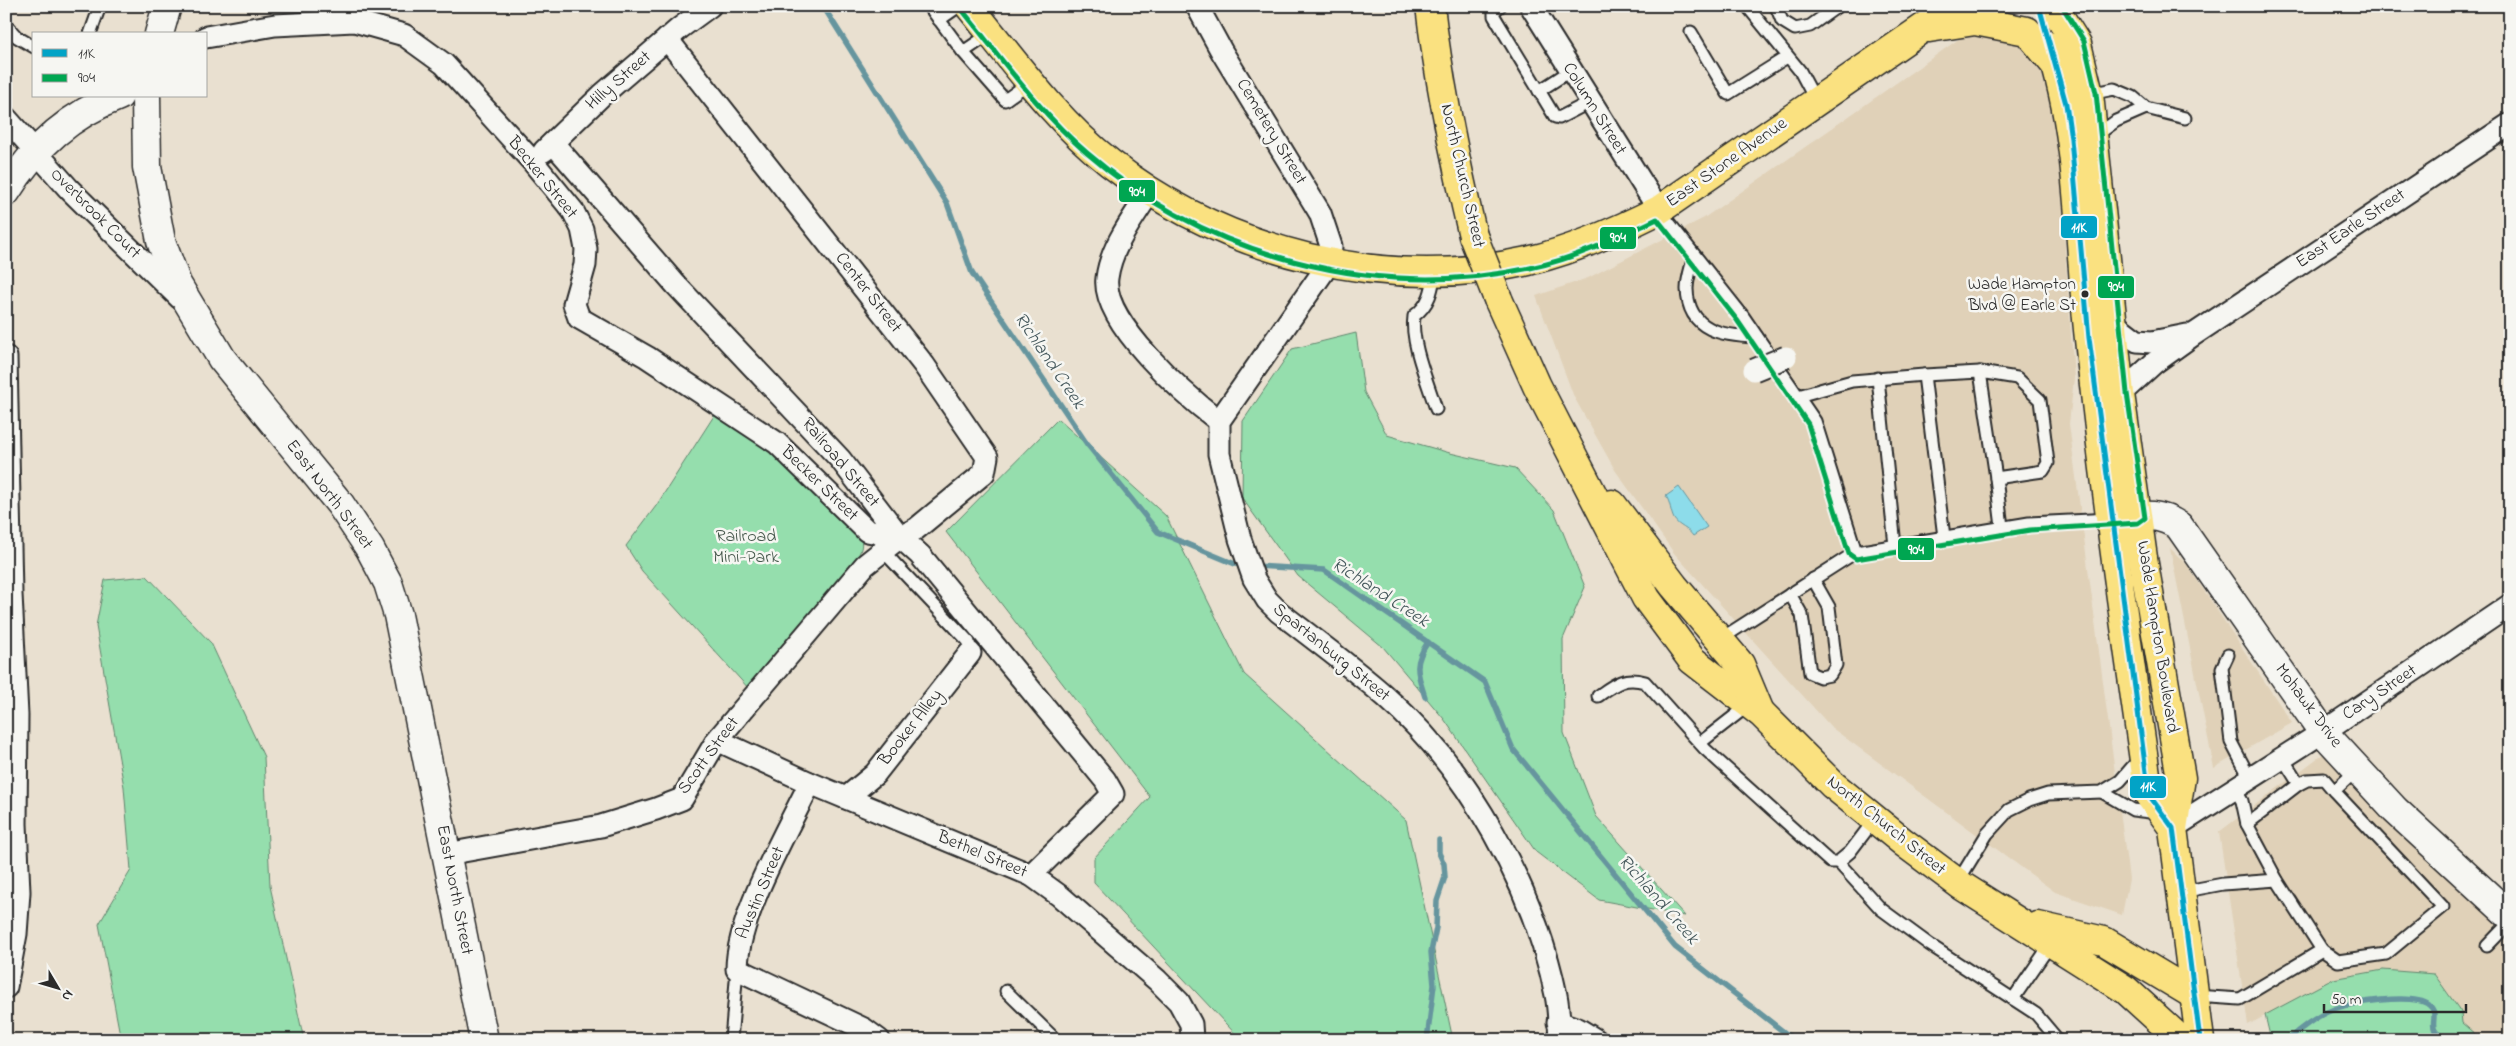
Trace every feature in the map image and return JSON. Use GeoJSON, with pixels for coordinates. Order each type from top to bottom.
{"type":"FeatureCollection","features":[{"type":"Feature","properties":{"kind":"main road"},"geometry":{"type":"LineString","coordinates":[[160,32],[166,6]]}},
{"type":"Feature","properties":{"kind":"main road","name":"East Stone Avenue"},"geometry":{"type":"LineString","coordinates":[[969,6],[1078,135],[1111,163],[1152,190],[1214,226],[1247,240],[1287,253],[1330,262],[1407,272],[1452,272],[1528,261],[1617,231],[1659,210],[1955,6]]}},
{"type":"Feature","properties":{"kind":"main road","name":"North Church Street"},"geometry":{"type":"LineString","coordinates":[[1430,6],[1436,58],[1459,176],[1473,236],[1498,299],[1537,386],[1646,598],[1692,660],[1755,706],[1833,785],[1957,883],[2021,923],[2056,936],[2104,941],[2194,995]]}},
{"type":"Feature","properties":{"kind":"main road","name":"Wade Hampton Boulevard"},"geometry":{"type":"LineString","coordinates":[[2038,6],[2057,67],[2066,104],[2071,139],[2088,338],[2143,754],[2149,795],[2168,821],[2181,892],[2200,1040]]}},
{"type":"Feature","properties":{"kind":"main road","name":"Wade Hampton Boulevard"},"geometry":{"type":"LineString","coordinates":[[2053,6],[2077,44],[2089,94],[2120,394],[2143,558],[2180,778],[2168,821]]}},
{"type":"Feature","properties":{"kind":"main road"},"geometry":{"type":"LineString","coordinates":[[1922,28],[1975,21],[2027,31],[2057,67]]}},
{"type":"Feature","properties":{"kind":"main road"},"geometry":{"type":"LineString","coordinates":[[6,192],[35,153],[72,119],[94,106],[114,98]]}},
{"type":"Feature","properties":{"kind":"main road","name":"East North Street"},"geometry":{"type":"LineString","coordinates":[[146,98],[147,167],[161,241],[170,269],[189,306],[222,359],[340,504],[370,549],[388,583],[398,615],[484,1040]]}},
{"type":"Feature","properties":{"kind":"main road","name":"North Church Street"},"geometry":{"type":"LineString","coordinates":[[1582,474],[1618,510],[1674,586],[1740,664],[1755,706]]}},
{"type":"Feature","properties":{"kind":"main road","name":"Mohawk Drive"},"geometry":{"type":"LineString","coordinates":[[2111,519],[2156,515],[2168,518],[2180,526],[2323,732],[2414,829],[2510,916]]}},
{"type":"Feature","properties":{"kind":"main road"},"geometry":{"type":"LineString","coordinates":[[1620,545],[1662,594],[1693,637],[1705,647],[1719,640]]}},
{"type":"Feature","properties":{"kind":"main road","name":"North Church Street"},"geometry":{"type":"LineString","coordinates":[[2056,936],[2126,990],[2181,1040]]}},
{"type":"Feature","properties":{"kind":"street","name":"Hilly Street"},"geometry":{"type":"LineString","coordinates":[[532,162],[602,95],[667,39],[710,6]]}},
{"type":"Feature","properties":{"kind":"street","name":"Cemetery Street"},"geometry":{"type":"LineString","coordinates":[[1197,6],[1222,52],[1320,213],[1330,246],[1330,262]]}},
{"type":"Feature","properties":{"kind":"street","name":"Column Street"},"geometry":{"type":"LineString","coordinates":[[1531,6],[1570,71],[1659,210]]}},
{"type":"Feature","properties":{"kind":"street","name":"Becker Street"},"geometry":{"type":"LineString","coordinates":[[208,37],[275,25],[354,21],[404,35],[444,64],[532,162],[573,211],[582,229],[586,249],[585,264],[574,304],[579,318],[647,358],[777,443],[867,531],[900,536]]}},
{"type":"Feature","properties":{"kind":"street","name":"Center Street"},"geometry":{"type":"LineString","coordinates":[[667,39],[918,358],[987,457],[984,473],[916,529],[900,536]]}},
{"type":"Feature","properties":{"kind":"street","name":"Overbrook Court"},"geometry":{"type":"LineString","coordinates":[[6,118],[35,153],[189,306]]}},
{"type":"Feature","properties":{"kind":"street","name":"East Earle Street"},"geometry":{"type":"LineString","coordinates":[[2120,394],[2154,363],[2192,335],[2510,124]]}},
{"type":"Feature","properties":{"kind":"street","name":"Railroad Street"},"geometry":{"type":"LineString","coordinates":[[553,143],[676,285],[840,459],[900,536],[920,555],[985,632],[1114,794],[1031,875]]}},
{"type":"Feature","properties":{"kind":"street"},"geometry":{"type":"LineString","coordinates":[[1152,190],[1119,241],[1107,279],[1110,302],[1133,338],[1167,376],[1219,421],[1330,262]]}},
{"type":"Feature","properties":{"kind":"street","name":"East Earle Street"},"geometry":{"type":"LineString","coordinates":[[2112,322],[2137,341],[2152,342],[2192,335]]}},
{"type":"Feature","properties":{"kind":"street"},"geometry":{"type":"LineString","coordinates":[[6,357],[11,594],[17,715],[16,824],[19,892],[16,934],[6,987]]}},
{"type":"Feature","properties":{"kind":"street"},"geometry":{"type":"LineString","coordinates":[[1754,370],[1786,357]]}},
{"type":"Feature","properties":{"kind":"street","name":"Spartanburg Street"},"geometry":{"type":"LineString","coordinates":[[1219,421],[1219,454],[1240,539],[1254,579],[1267,600],[1280,612],[1386,697],[1404,714],[1453,772],[1475,802],[1508,861],[1530,910],[1554,987],[1559,1031]]}},
{"type":"Feature","properties":{"kind":"street","name":"Scott Street"},"geometry":{"type":"LineString","coordinates":[[447,854],[600,826],[656,810],[682,799],[717,740],[864,565],[900,536]]}},
{"type":"Feature","properties":{"kind":"street","name":"Cary Street"},"geometry":{"type":"LineString","coordinates":[[2168,821],[2243,783],[2323,732],[2510,605]]}},
{"type":"Feature","properties":{"kind":"street","name":"Booker Alley"},"geometry":{"type":"LineString","coordinates":[[846,798],[875,774],[970,653]]}},
{"type":"Feature","properties":{"kind":"street","name":"Bethel Street"},"geometry":{"type":"LineString","coordinates":[[717,740],[810,784],[1031,875],[1075,909],[1179,1002],[1191,1024],[1192,1040]]}},
{"type":"Feature","properties":{"kind":"street","name":"Austin Street"},"geometry":{"type":"LineString","coordinates":[[737,969],[740,936],[759,890],[810,784]]}},
{"type":"Feature","properties":{"kind":"street"},"geometry":{"type":"LineString","coordinates":[[737,969],[864,1029],[879,1040]]}},
{"type":"Feature","properties":{"kind":"street"},"geometry":{"type":"LineString","coordinates":[[1559,1031],[1578,1029],[1596,1040]]}},
{"type":"Feature","properties":{"kind":"lane"},"geometry":{"type":"LineString","coordinates":[[91,32],[100,6]]}},
{"type":"Feature","properties":{"kind":"lane"},"geometry":{"type":"LineString","coordinates":[[929,6],[963,52],[1005,100],[1031,81]]}},
{"type":"Feature","properties":{"kind":"lane"},"geometry":{"type":"LineString","coordinates":[[939,20],[959,6]]}},
{"type":"Feature","properties":{"kind":"lane"},"geometry":{"type":"LineString","coordinates":[[1500,6],[1494,11],[1494,16],[1555,117],[1559,118],[1590,102]]}},
{"type":"Feature","properties":{"kind":"lane"},"geometry":{"type":"LineString","coordinates":[[1747,6],[1800,71],[1816,101]]}},
{"type":"Feature","properties":{"kind":"lane"},"geometry":{"type":"LineString","coordinates":[[1776,6],[1782,21],[1795,29],[1810,26],[1838,6]]}},
{"type":"Feature","properties":{"kind":"lane"},"geometry":{"type":"LineString","coordinates":[[6,25],[17,37],[32,46]]}},
{"type":"Feature","properties":{"kind":"lane"},"geometry":{"type":"LineString","coordinates":[[1691,32],[1728,94],[1787,57]]}},
{"type":"Feature","properties":{"kind":"lane"},"geometry":{"type":"LineString","coordinates":[[963,52],[991,33]]}},
{"type":"Feature","properties":{"kind":"lane"},"geometry":{"type":"LineString","coordinates":[[1539,90],[1570,71]]}},
{"type":"Feature","properties":{"kind":"lane"},"geometry":{"type":"LineString","coordinates":[[2089,94],[2114,90],[2133,97],[2146,108],[2185,118]]}},
{"type":"Feature","properties":{"kind":"lane"},"geometry":{"type":"LineString","coordinates":[[2094,137],[2116,122],[2146,108]]}},
{"type":"Feature","properties":{"kind":"lane"},"geometry":{"type":"LineString","coordinates":[[1659,210],[1757,338],[1815,421],[1856,552]]}},
{"type":"Feature","properties":{"kind":"lane"},"geometry":{"type":"LineString","coordinates":[[1694,255],[1687,289],[1692,312],[1712,332],[1724,336],[1757,338]]}},
{"type":"Feature","properties":{"kind":"lane"},"geometry":{"type":"LineString","coordinates":[[1435,272],[1431,294],[1425,308],[1414,316],[1413,323],[1418,350],[1436,409]]}},
{"type":"Feature","properties":{"kind":"lane"},"geometry":{"type":"LineString","coordinates":[[1980,372],[2002,528]]}},
{"type":"Feature","properties":{"kind":"lane"},"geometry":{"type":"LineString","coordinates":[[1798,396],[1852,381],[1878,378],[1980,372],[2017,378],[2040,400],[2048,463],[2042,471],[1996,478]]}},
{"type":"Feature","properties":{"kind":"lane"},"geometry":{"type":"LineString","coordinates":[[1924,375],[1944,537]]}},
{"type":"Feature","properties":{"kind":"lane"},"geometry":{"type":"LineString","coordinates":[[1878,378],[1894,546]]}},
{"type":"Feature","properties":{"kind":"lane"},"geometry":{"type":"LineString","coordinates":[[1719,640],[1856,552],[2029,523],[2111,519]]}},
{"type":"Feature","properties":{"kind":"lane"},"geometry":{"type":"LineString","coordinates":[[882,550],[969,642],[970,653]]}},
{"type":"Feature","properties":{"kind":"lane"},"geometry":{"type":"LineString","coordinates":[[1790,594],[1802,615],[1810,673],[1820,677],[1830,675],[1836,665],[1829,607],[1813,579]]}},
{"type":"Feature","properties":{"kind":"lane"},"geometry":{"type":"LineString","coordinates":[[2228,655],[2222,668],[2230,742],[2243,783],[2242,801],[2247,824],[2277,880],[2322,950],[2338,961],[2386,954],[2443,907],[2324,778],[2307,780],[2299,784],[2247,824]]}},
{"type":"Feature","properties":{"kind":"lane"},"geometry":{"type":"LineString","coordinates":[[1598,696],[1620,681],[1632,678],[1645,682],[1700,743],[1830,862],[1838,862],[1850,852],[1875,819]]}},
{"type":"Feature","properties":{"kind":"lane"},"geometry":{"type":"LineString","coordinates":[[1700,743],[1755,706]]}},
{"type":"Feature","properties":{"kind":"lane"},"geometry":{"type":"LineString","coordinates":[[1957,883],[1987,834],[2009,810],[2029,800],[2048,794],[2102,792],[2120,781],[2143,754]]}},
{"type":"Feature","properties":{"kind":"lane"},"geometry":{"type":"LineString","coordinates":[[2282,758],[2299,784]]}},
{"type":"Feature","properties":{"kind":"lane"},"geometry":{"type":"LineString","coordinates":[[2334,791],[2357,770]]}},
{"type":"Feature","properties":{"kind":"lane"},"geometry":{"type":"LineString","coordinates":[[2102,792],[2133,810],[2168,821]]}},
{"type":"Feature","properties":{"kind":"lane"},"geometry":{"type":"LineString","coordinates":[[1838,862],[1881,909],[1930,945],[2036,1014],[2058,1040]]}},
{"type":"Feature","properties":{"kind":"lane"},"geometry":{"type":"LineString","coordinates":[[2181,892],[2223,884],[2277,880]]}},
{"type":"Feature","properties":{"kind":"lane"},"geometry":{"type":"LineString","coordinates":[[2487,946],[2510,922]]}},
{"type":"Feature","properties":{"kind":"lane"},"geometry":{"type":"LineString","coordinates":[[2013,999],[2056,936]]}},
{"type":"Feature","properties":{"kind":"lane"},"geometry":{"type":"LineString","coordinates":[[2194,995],[2240,1000],[2322,950]]}},
{"type":"Feature","properties":{"kind":"lane"},"geometry":{"type":"LineString","coordinates":[[730,1040],[737,969]]}},
{"type":"Feature","properties":{"kind":"lane"},"geometry":{"type":"LineString","coordinates":[[1006,991],[1056,1040]]}},
{"type":"Feature","properties":{"kind":"shaded area"},"geometry":{"type":"Polygon","coordinates":[[[1976,27],[2023,37],[2043,64],[2060,124],[2064,232],[2074,378],[2069,424],[2129,879],[2122,915],[2055,892],[1832,728],[1674,553],[1615,470],[1574,397],[1536,296],[1588,278],[1704,218],[1976,27]]]}},
{"type":"Feature","properties":{"kind":"shaded area"},"geometry":{"type":"Polygon","coordinates":[[[2170,548],[2187,565],[2292,723],[2214,768],[2170,548]]]}},
{"type":"Feature","properties":{"kind":"shaded area"},"geometry":{"type":"Polygon","coordinates":[[[2327,751],[2430,857],[2510,932],[2510,1040],[2482,1040],[2462,1023],[2461,1012],[2434,974],[2383,970],[2333,979],[2248,1025],[2219,832],[2327,751]]]}},
{"type":"Feature","properties":{"kind":"green space"},"geometry":{"type":"Polygon","coordinates":[[[1356,333],[1364,392],[1387,435],[1450,453],[1515,468],[1554,510],[1585,587],[1563,639],[1564,733],[1596,816],[1685,916],[1599,900],[1536,852],[1444,719],[1383,647],[1298,576],[1242,498],[1243,421],[1292,349],[1356,333]]]}},
{"type":"Feature","properties":{"kind":"green space","name":"Railroad Mini-Park"},"geometry":{"type":"Polygon","coordinates":[[[719,408],[735,418],[860,534],[862,544],[856,560],[850,568],[750,690],[642,571],[626,546],[656,506],[719,408]]]}},
{"type":"Feature","properties":{"kind":"green space"},"geometry":{"type":"Polygon","coordinates":[[[1058,419],[1166,516],[1244,674],[1406,820],[1453,1040],[1241,1040],[1094,883],[1094,858],[1150,797],[946,532],[1058,419]]]}},
{"type":"Feature","properties":{"kind":"green space"},"geometry":{"type":"Polygon","coordinates":[[[147,576],[211,643],[264,757],[270,886],[304,1040],[121,1040],[99,924],[131,870],[124,787],[96,626],[105,580],[147,576]]]}},
{"type":"Feature","properties":{"kind":"green space"},"geometry":{"type":"Polygon","coordinates":[[[2383,970],[2434,974],[2461,1012],[2462,1023],[2482,1040],[2271,1040],[2265,1015],[2333,979],[2383,970]]]}},
{"type":"Feature","properties":{"kind":"water"},"geometry":{"type":"Polygon","coordinates":[[[1679,487],[1707,527],[1693,536],[1674,519],[1666,496],[1679,487]]]}},
{"type":"Feature","properties":{"kind":"waterway","name":"Richland Creek"},"geometry":{"type":"LineString","coordinates":[[823,6],[947,203],[972,273],[1087,444],[1158,532],[1235,564],[1245,565]]}},
{"type":"Feature","properties":{"kind":"waterway","name":"Richland Creek"},"geometry":{"type":"LineString","coordinates":[[1255,566],[1324,570],[1485,682],[1513,749],[1675,947],[1794,1040]]}},
{"type":"Feature","properties":{"kind":"waterway"},"geometry":{"type":"LineString","coordinates":[[1425,697],[1418,674],[1418,662],[1428,642]]}},
{"type":"Feature","properties":{"kind":"waterway"},"geometry":{"type":"LineString","coordinates":[[1427,1040],[1434,985],[1431,952],[1436,928],[1437,901],[1445,877],[1444,864],[1439,853],[1439,840]]}},
{"type":"Feature","properties":{"kind":"waterway"},"geometry":{"type":"LineString","coordinates":[[2288,1040],[2308,1023],[2332,1010],[2352,1004],[2396,999],[2421,1001],[2429,1005],[2433,1010],[2436,1032],[2450,1040]]}},
{"type":"Feature","properties":{"kind":"transit line","name":"11K"},"geometry":{"type":"LineString","coordinates":[[2039,6],[2066,104],[2071,139],[2089,338],[2149,795],[2173,828],[2200,1040]]}},
{"type":"Feature","properties":{"kind":"transit line","name":"904"},"geometry":{"type":"LineString","coordinates":[[963,11],[1037,103],[1069,137],[1134,189],[1185,219],[1239,243],[1295,262],[1353,273],[1412,278],[1471,277],[1530,268],[1563,259],[1610,241],[1657,219],[1737,320],[1808,424],[1849,554],[1856,559],[2030,530],[2138,523],[2145,518],[2127,393],[2096,93],[2084,41],[2062,6]]}},
{"type":"Feature","properties":{"kind":"place","name":"Wade Hampton Blvd @ Earle St"},"geometry":{"type":"Point","coordinates":[2085,294]}}]}
